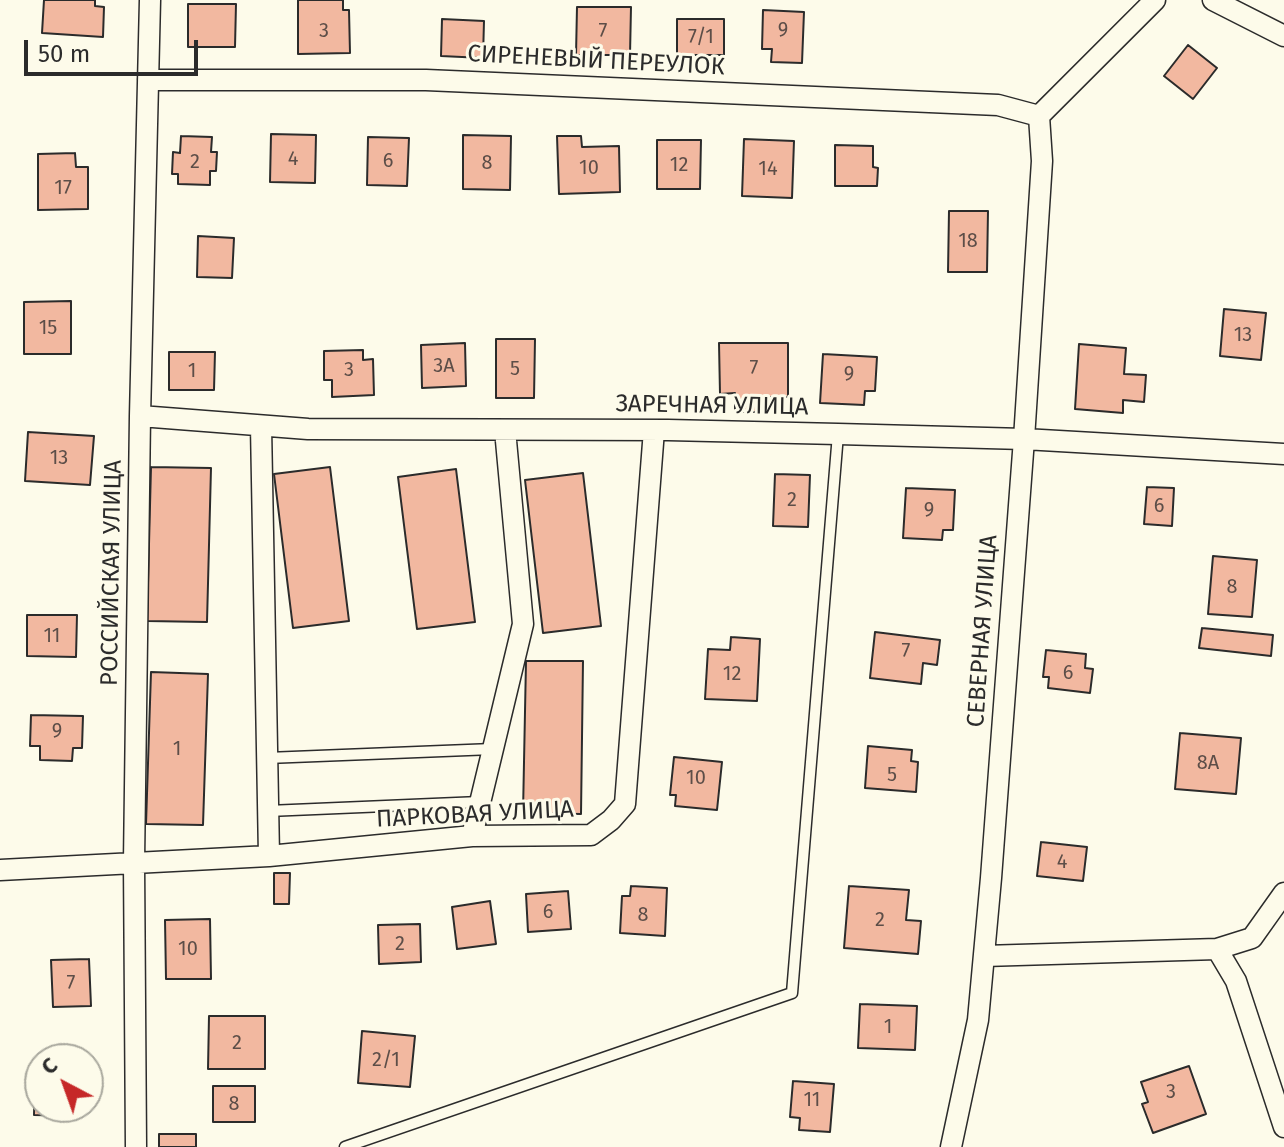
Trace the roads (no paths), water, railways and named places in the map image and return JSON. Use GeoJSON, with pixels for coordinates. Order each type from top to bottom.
{"type":"FeatureCollection","features":[{"type":"Feature","properties":{"kind":"street","name":"РОССИЙСКАЯ УЛИЦА"},"geometry":{"type":"LineString","coordinates":[[136,1147],[134,862],[150,0]]}},
{"type":"Feature","properties":{"kind":"street"},"geometry":{"type":"LineString","coordinates":[[1039,116],[1155,0]]}},
{"type":"Feature","properties":{"kind":"street"},"geometry":{"type":"LineString","coordinates":[[1213,0],[1284,36]]}},
{"type":"Feature","properties":{"kind":"street","name":"СИРЕНЕВЫЙ ПЕРЕУЛОК"},"geometry":{"type":"LineString","coordinates":[[148,80],[426,80],[998,105],[1039,116]]}},
{"type":"Feature","properties":{"kind":"street","name":"СЕВЕРНАЯ УЛИЦА"},"geometry":{"type":"LineString","coordinates":[[951,1147],[978,1020],[984,956],[1024,439],[1042,161],[1039,116]]}},
{"type":"Feature","properties":{"kind":"street","name":"ЗАРЕЧНАЯ УЛИЦА"},"geometry":{"type":"LineString","coordinates":[[140,416],[308,429],[838,434],[1024,439],[1284,454]]}},
{"type":"Feature","properties":{"kind":"street"},"geometry":{"type":"LineString","coordinates":[[261,426],[269,856]]}},
{"type":"Feature","properties":{"kind":"street"},"geometry":{"type":"LineString","coordinates":[[472,836],[523,624],[505,430]]}},
{"type":"Feature","properties":{"kind":"street","name":"ПАРКОВАЯ УЛИЦА"},"geometry":{"type":"LineString","coordinates":[[0,870],[269,856],[472,836],[591,835],[625,804],[654,430]]}},
{"type":"Feature","properties":{"kind":"street"},"geometry":{"type":"LineString","coordinates":[[984,956],[1217,949],[1252,938],[1284,893]]}},
{"type":"Feature","properties":{"kind":"street"},"geometry":{"type":"LineString","coordinates":[[1217,949],[1236,981],[1284,1127]]}},
{"type":"Feature","properties":{"kind":"lane"},"geometry":{"type":"LineString","coordinates":[[345,1147],[792,993],[838,434]]}},
{"type":"Feature","properties":{"kind":"lane"},"geometry":{"type":"LineString","coordinates":[[267,758],[493,749]]}},
{"type":"Feature","properties":{"kind":"lane"},"geometry":{"type":"LineString","coordinates":[[268,811],[480,802]]}}]}
